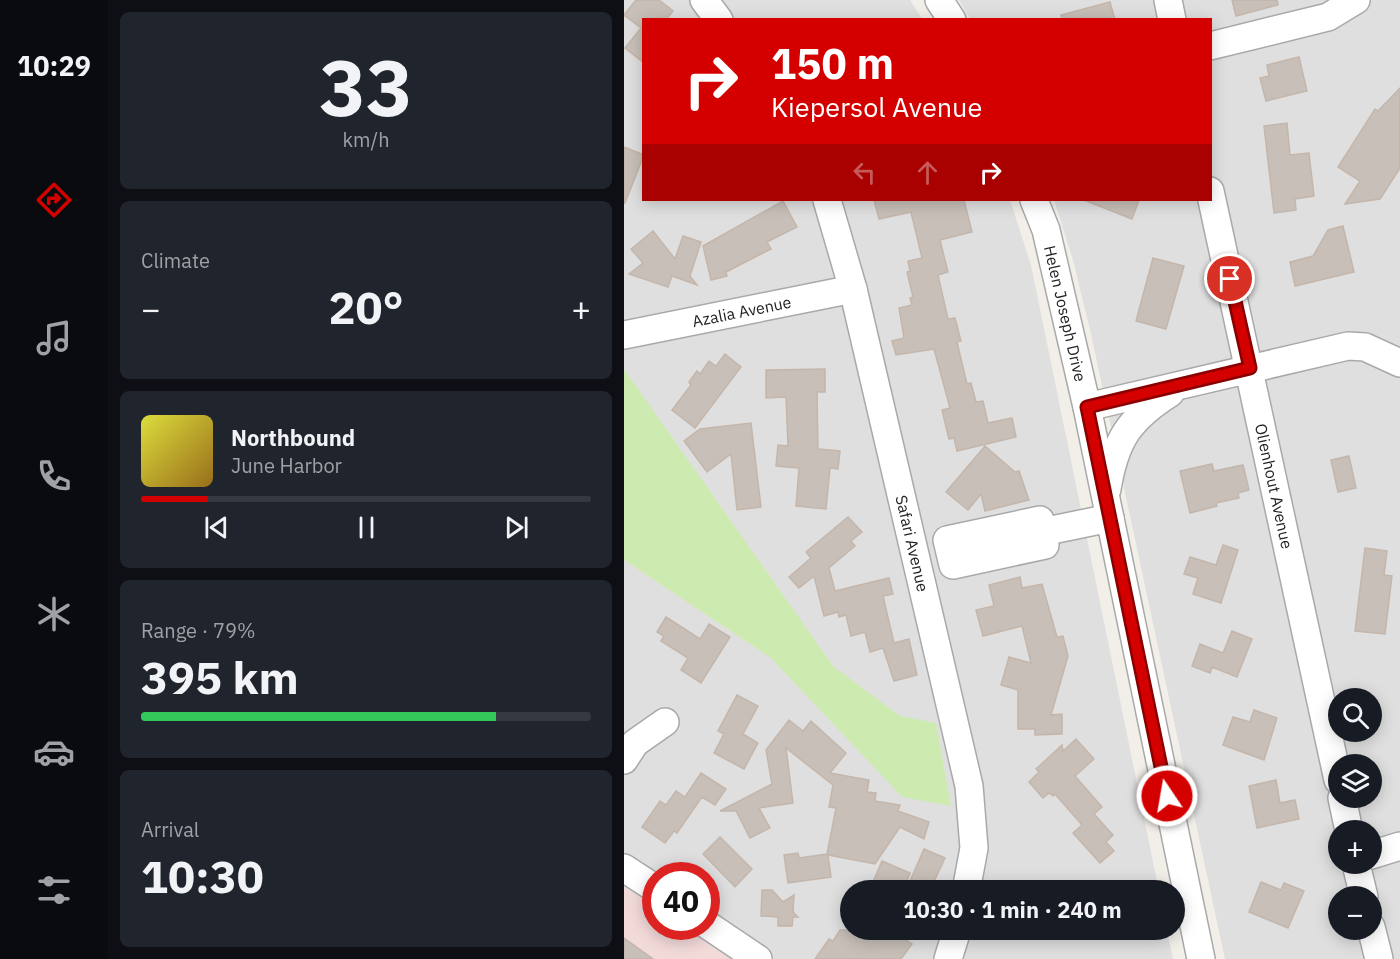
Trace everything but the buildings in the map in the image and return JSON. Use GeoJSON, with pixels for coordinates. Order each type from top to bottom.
{"type":"FeatureCollection","features":[{"type":"Feature","properties":{"kind":"street"},"geometry":{"type":"LineString","coordinates":[[704,0],[718,18]]}},
{"type":"Feature","properties":{"kind":"street"},"geometry":{"type":"LineString","coordinates":[[939,0],[951,18]]}},
{"type":"Feature","properties":{"kind":"street"},"geometry":{"type":"LineString","coordinates":[[1168,0],[1172,18]]}},
{"type":"Feature","properties":{"kind":"street"},"geometry":{"type":"LineString","coordinates":[[1212,46],[1328,17],[1356,0]]}},
{"type":"Feature","properties":{"kind":"street","name":"Olienhout Avenue"},"geometry":{"type":"LineString","coordinates":[[1212,200],[1332,754]]}},
{"type":"Feature","properties":{"kind":"street","name":"Safari Avenue"},"geometry":{"type":"LineString","coordinates":[[827,201],[853,290],[969,786],[974,848],[968,880]]}},
{"type":"Feature","properties":{"kind":"street","name":"Helen Joseph Drive"},"geometry":{"type":"LineString","coordinates":[[1034,201],[1046,230],[1087,407],[1201,959]]}},
{"type":"Feature","properties":{"kind":"street","name":"Azalia Avenue"},"geometry":{"type":"LineString","coordinates":[[626,331],[853,290]]}},
{"type":"Feature","properties":{"kind":"street"},"geometry":{"type":"LineString","coordinates":[[1087,407],[1355,345],[1400,363]]}},
{"type":"Feature","properties":{"kind":"street"},"geometry":{"type":"LineString","coordinates":[[1042,532],[1108,508],[1110,467],[1132,422],[1143,410],[1187,383]]}},
{"type":"Feature","properties":{"kind":"street"},"geometry":{"type":"LineString","coordinates":[[624,759],[635,744],[665,722]]}},
{"type":"Feature","properties":{"kind":"street"},"geometry":{"type":"LineString","coordinates":[[1382,852],[1400,846]]}},
{"type":"Feature","properties":{"kind":"street"},"geometry":{"type":"LineString","coordinates":[[624,868],[642,880]]}},
{"type":"Feature","properties":{"kind":"street"},"geometry":{"type":"LineString","coordinates":[[720,933],[758,959]]}},
{"type":"Feature","properties":{"kind":"street"},"geometry":{"type":"LineString","coordinates":[[948,959],[954,940]]}},
{"type":"Feature","properties":{"kind":"street"},"geometry":{"type":"LineString","coordinates":[[1374,940],[1379,959]]}},
{"type":"Feature","properties":{"kind":"shaded area"},"geometry":{"type":"Polygon","coordinates":[[[624,0],[910,0],[921,18],[642,18],[642,201],[1010,201],[1031,265],[1157,880],[840,880],[840,940],[1169,940],[1173,959],[624,959],[624,0]]]}},
{"type":"Feature","properties":{"kind":"shaded area"},"geometry":{"type":"Polygon","coordinates":[[[959,0],[1400,0],[1400,959],[1225,959],[1091,334],[1073,260],[1054,201],[1212,201],[1212,18],[969,18],[959,0]]]}},
{"type":"Feature","properties":{"kind":"shaded area"},"geometry":{"type":"Polygon","coordinates":[[[624,887],[642,899],[642,940],[702,940],[730,959],[624,959],[624,887]]]}},
{"type":"Feature","properties":{"kind":"green space"},"geometry":{"type":"Polygon","coordinates":[[[624,369],[833,666],[900,716],[936,723],[951,806],[902,797],[771,658],[624,560],[624,369]]]}},
{"type":"Feature","properties":{"kind":"route"},"geometry":{"type":"LineString","coordinates":[[1167,796],[1087,407],[1250,368],[1230,279]]}}]}
